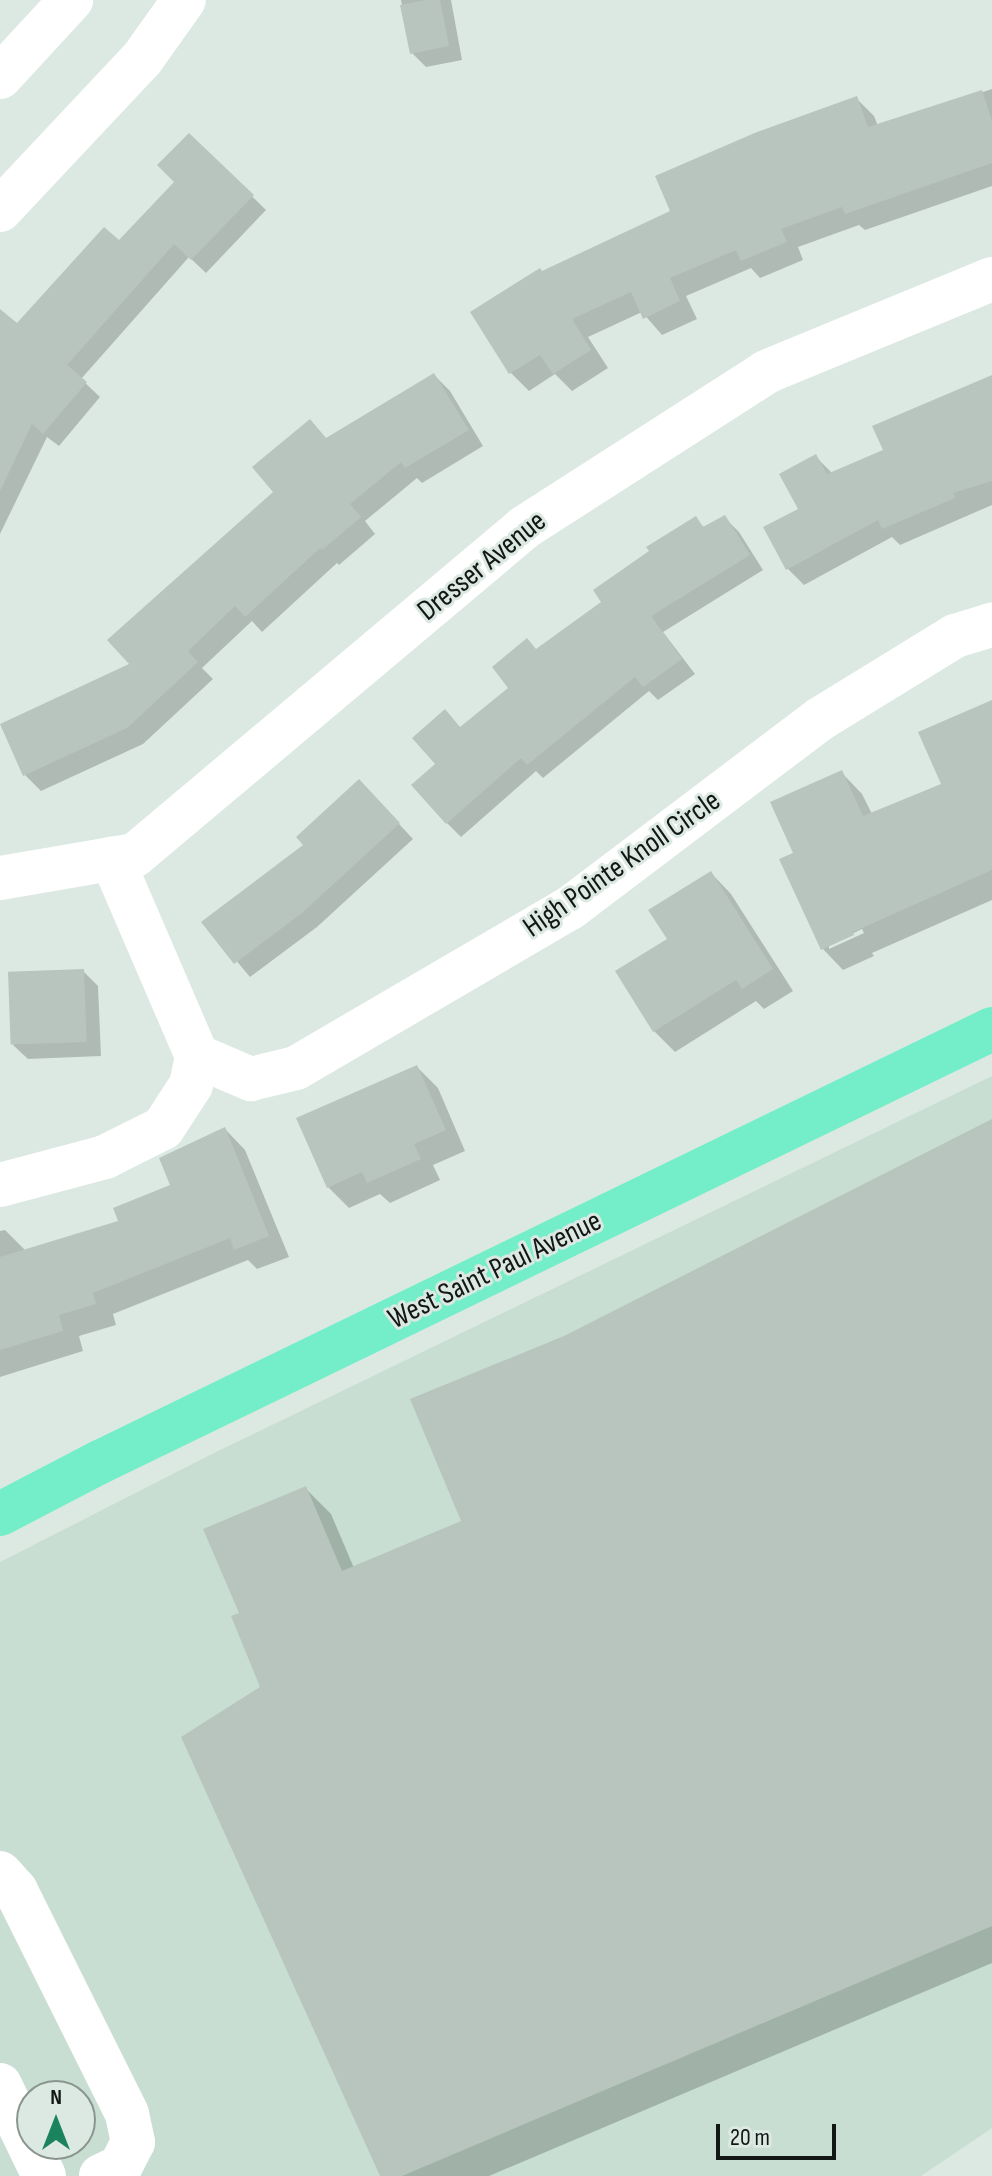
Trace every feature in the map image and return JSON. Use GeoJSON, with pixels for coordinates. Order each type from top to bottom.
{"type":"FeatureCollection","features":[{"type":"Feature","properties":{"kind":"main road","name":"West Saint Paul Avenue"},"geometry":{"type":"LineString","coordinates":[[0,1514],[100,1462],[992,1029]]}},
{"type":"Feature","properties":{"kind":"street"},"geometry":{"type":"LineString","coordinates":[[0,77],[71,0]]}},
{"type":"Feature","properties":{"kind":"street"},"geometry":{"type":"LineString","coordinates":[[0,210],[142,59],[184,0]]}},
{"type":"Feature","properties":{"kind":"street","name":"Dresser Avenue"},"geometry":{"type":"LineString","coordinates":[[0,878],[135,855],[525,527],[766,372],[992,279]]}},
{"type":"Feature","properties":{"kind":"street","name":"High Pointe Knoll Circle"},"geometry":{"type":"LineString","coordinates":[[197,1056],[251,1079],[296,1068],[570,908],[820,719],[955,636],[992,625]]}},
{"type":"Feature","properties":{"kind":"street"},"geometry":{"type":"LineString","coordinates":[[0,1185],[105,1157],[163,1128],[182,1103],[197,1056],[112,859]]}},
{"type":"Feature","properties":{"kind":"street"},"geometry":{"type":"LineString","coordinates":[[0,1873],[16,1891],[127,2114],[133,2142],[120,2167],[101,2176]]}},
{"type":"Feature","properties":{"kind":"street"},"geometry":{"type":"LineString","coordinates":[[0,2085],[44,2176]]}},
{"type":"Feature","properties":{"kind":"shaded area"},"geometry":{"type":"Polygon","coordinates":[[[992,1076],[992,2128],[921,2176],[0,2176],[0,1562],[212,1454],[992,1076]]]}},
{"type":"Feature","properties":{"kind":"building"},"geometry":{"type":"Polygon","coordinates":[[[440,0],[449,46],[410,54],[400,5],[440,0]]]}},
{"type":"Feature","properties":{"kind":"building"},"geometry":{"type":"Polygon","coordinates":[[[982,90],[992,121],[992,163],[845,214],[842,207],[781,229],[787,242],[741,261],[736,250],[670,278],[680,301],[643,319],[631,292],[572,319],[591,350],[553,374],[540,355],[509,374],[470,312],[540,268],[542,271],[670,211],[655,176],[757,132],[857,96],[868,127],[982,90]]]}},
{"type":"Feature","properties":{"kind":"building"},"geometry":{"type":"Polygon","coordinates":[[[189,133],[254,195],[191,260],[174,244],[67,365],[87,382],[43,434],[32,424],[0,491],[0,309],[17,323],[104,227],[119,240],[174,182],[157,165],[189,133]]]}},
{"type":"Feature","properties":{"kind":"building"},"geometry":{"type":"Polygon","coordinates":[[[434,373],[469,430],[405,468],[401,462],[350,504],[361,517],[322,550],[320,548],[245,617],[235,606],[188,651],[198,662],[127,728],[23,776],[0,724],[129,664],[107,640],[273,492],[252,467],[310,419],[326,438],[434,373]]]}},
{"type":"Feature","properties":{"kind":"building"},"geometry":{"type":"Polygon","coordinates":[[[992,375],[992,481],[953,493],[955,498],[882,529],[878,520],[786,570],[763,527],[798,509],[779,474],[816,454],[827,474],[883,450],[872,426],[992,375]]]}},
{"type":"Feature","properties":{"kind":"building"},"geometry":{"type":"Polygon","coordinates":[[[725,515],[750,555],[651,616],[682,659],[643,687],[635,677],[527,765],[521,758],[446,824],[411,785],[435,764],[412,738],[445,709],[460,727],[508,688],[492,667],[527,638],[536,649],[601,602],[593,590],[649,551],[646,547],[696,516],[703,527],[725,515]]]}},
{"type":"Feature","properties":{"kind":"building"},"geometry":{"type":"Polygon","coordinates":[[[992,700],[992,870],[853,932],[854,935],[821,950],[779,859],[793,853],[770,802],[842,770],[863,816],[941,784],[918,732],[992,700]]]}},
{"type":"Feature","properties":{"kind":"building"},"geometry":{"type":"Polygon","coordinates":[[[359,779],[400,823],[302,913],[234,964],[201,922],[303,845],[296,837],[359,779]]]}},
{"type":"Feature","properties":{"kind":"building"},"geometry":{"type":"Polygon","coordinates":[[[711,871],[773,969],[742,989],[736,980],[653,1032],[615,971],[667,939],[648,910],[711,871]]]}},
{"type":"Feature","properties":{"kind":"building"},"geometry":{"type":"Polygon","coordinates":[[[84,969],[87,1042],[11,1045],[8,972],[84,969]]]}},
{"type":"Feature","properties":{"kind":"building"},"geometry":{"type":"Polygon","coordinates":[[[417,1065],[446,1130],[414,1144],[421,1159],[367,1183],[362,1172],[327,1188],[296,1118],[417,1065]]]}},
{"type":"Feature","properties":{"kind":"building"},"geometry":{"type":"Polygon","coordinates":[[[992,1119],[992,1926],[402,2176],[380,2176],[181,1737],[260,1687],[231,1616],[239,1613],[203,1529],[306,1486],[342,1571],[461,1521],[410,1399],[564,1336],[992,1119]]]}},
{"type":"Feature","properties":{"kind":"building"},"geometry":{"type":"Polygon","coordinates":[[[225,1127],[269,1236],[234,1250],[230,1238],[93,1293],[96,1304],[59,1315],[63,1331],[0,1350],[0,1257],[118,1221],[113,1208],[170,1185],[159,1158],[225,1127]]]}}]}
